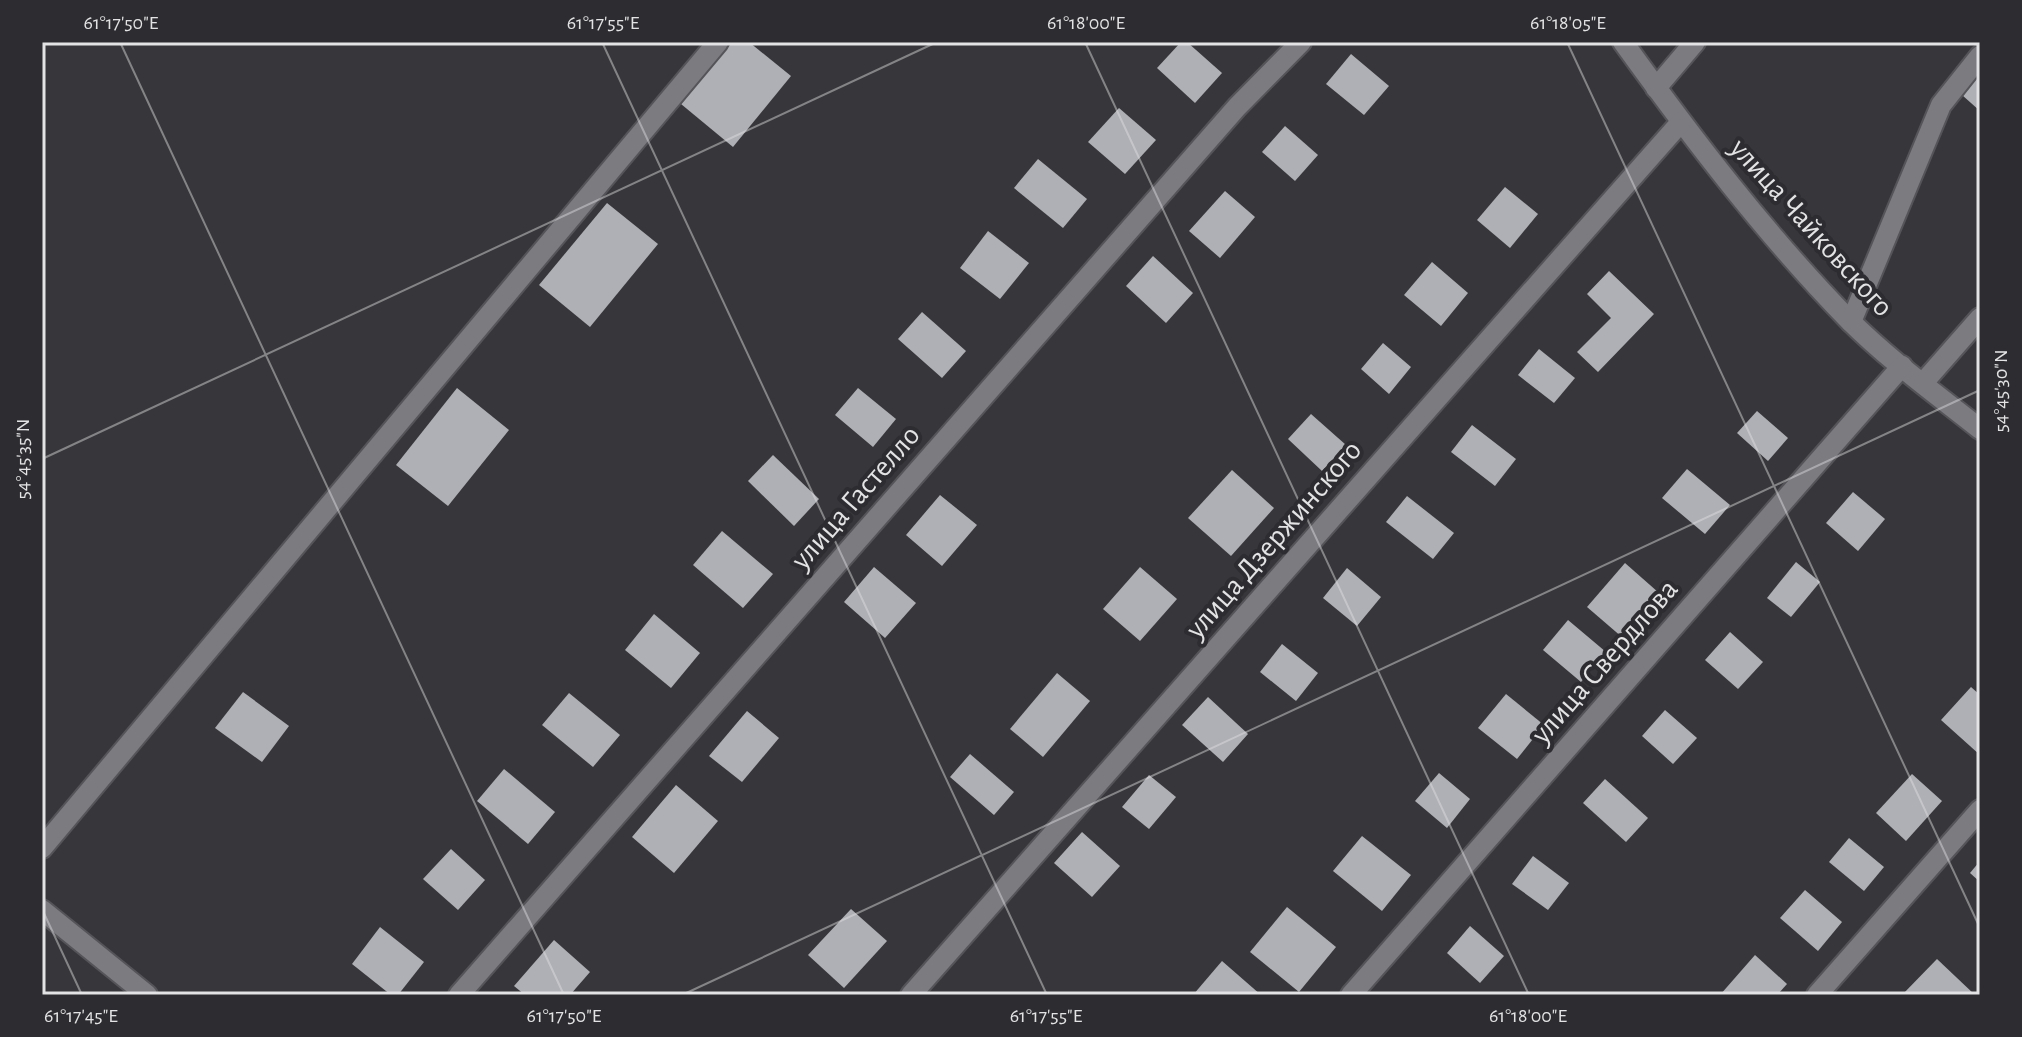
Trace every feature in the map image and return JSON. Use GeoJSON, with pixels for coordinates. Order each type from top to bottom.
{"type":"FeatureCollection","features":[{"type":"Feature","properties":{"kind":"street"},"geometry":{"type":"LineString","coordinates":[[42,848],[718,42]]}},
{"type":"Feature","properties":{"kind":"street","name":"улица Гастелло"},"geometry":{"type":"LineString","coordinates":[[459,995],[1237,107],[1301,42]]}},
{"type":"Feature","properties":{"kind":"street","name":"улица Чайковского"},"geometry":{"type":"LineString","coordinates":[[1623,42],[1681,122],[1785,250],[1851,322],[1980,429]]}},
{"type":"Feature","properties":{"kind":"street"},"geometry":{"type":"LineString","coordinates":[[1656,88],[1695,42]]}},
{"type":"Feature","properties":{"kind":"street"},"geometry":{"type":"LineString","coordinates":[[1851,322],[1941,105],[1980,56]]}},
{"type":"Feature","properties":{"kind":"street","name":"улица Дзержинского"},"geometry":{"type":"LineString","coordinates":[[911,995],[1681,122]]}},
{"type":"Feature","properties":{"kind":"street"},"geometry":{"type":"LineString","coordinates":[[1923,383],[1980,318]]}},
{"type":"Feature","properties":{"kind":"street","name":"улица Свердлова"},"geometry":{"type":"LineString","coordinates":[[1351,995],[1902,366]]}},
{"type":"Feature","properties":{"kind":"street"},"geometry":{"type":"LineString","coordinates":[[1817,995],[1980,810]]}},
{"type":"Feature","properties":{"kind":"street"},"geometry":{"type":"LineString","coordinates":[[42,910],[147,995]]}},
{"type":"Feature","properties":{"kind":"building"},"geometry":{"type":"Polygon","coordinates":[[[732,42],[749,42],[791,76],[733,147],[681,104],[732,42]]]}},
{"type":"Feature","properties":{"kind":"building"},"geometry":{"type":"Polygon","coordinates":[[[1181,42],[1187,42],[1222,73],[1195,103],[1157,68],[1181,42]]]}},
{"type":"Feature","properties":{"kind":"building"},"geometry":{"type":"Polygon","coordinates":[[[1351,54],[1389,86],[1364,115],[1326,84],[1351,54]]]}},
{"type":"Feature","properties":{"kind":"building"},"geometry":{"type":"Polygon","coordinates":[[[1980,74],[1980,111],[1962,95],[1980,74]]]}},
{"type":"Feature","properties":{"kind":"building"},"geometry":{"type":"Polygon","coordinates":[[[1119,108],[1156,140],[1125,174],[1088,142],[1119,108]]]}},
{"type":"Feature","properties":{"kind":"building"},"geometry":{"type":"Polygon","coordinates":[[[1285,126],[1318,155],[1295,181],[1262,152],[1285,126]]]}},
{"type":"Feature","properties":{"kind":"building"},"geometry":{"type":"Polygon","coordinates":[[[1038,159],[1087,199],[1063,228],[1014,188],[1038,159]]]}},
{"type":"Feature","properties":{"kind":"building"},"geometry":{"type":"Polygon","coordinates":[[[1505,187],[1538,214],[1510,248],[1477,220],[1505,187]]]}},
{"type":"Feature","properties":{"kind":"building"},"geometry":{"type":"Polygon","coordinates":[[[1225,191],[1255,217],[1220,258],[1189,231],[1225,191]]]}},
{"type":"Feature","properties":{"kind":"building"},"geometry":{"type":"Polygon","coordinates":[[[607,203],[658,244],[590,327],[539,285],[607,203]]]}},
{"type":"Feature","properties":{"kind":"building"},"geometry":{"type":"Polygon","coordinates":[[[988,231],[1029,263],[1000,299],[960,268],[988,231]]]}},
{"type":"Feature","properties":{"kind":"building"},"geometry":{"type":"Polygon","coordinates":[[[1153,256],[1193,293],[1166,323],[1126,286],[1153,256]]]}},
{"type":"Feature","properties":{"kind":"building"},"geometry":{"type":"Polygon","coordinates":[[[1432,262],[1468,293],[1441,326],[1404,295],[1432,262]]]}},
{"type":"Feature","properties":{"kind":"building"},"geometry":{"type":"Polygon","coordinates":[[[1609,271],[1654,314],[1598,372],[1577,352],[1611,318],[1587,294],[1609,271]]]}},
{"type":"Feature","properties":{"kind":"building"},"geometry":{"type":"Polygon","coordinates":[[[922,312],[966,351],[942,378],[898,339],[922,312]]]}},
{"type":"Feature","properties":{"kind":"building"},"geometry":{"type":"Polygon","coordinates":[[[1383,343],[1411,367],[1389,394],[1361,369],[1383,343]]]}},
{"type":"Feature","properties":{"kind":"building"},"geometry":{"type":"Polygon","coordinates":[[[1539,349],[1575,378],[1554,403],[1518,375],[1539,349]]]}},
{"type":"Feature","properties":{"kind":"building"},"geometry":{"type":"Polygon","coordinates":[[[457,388],[509,430],[448,506],[396,465],[457,388]]]}},
{"type":"Feature","properties":{"kind":"building"},"geometry":{"type":"Polygon","coordinates":[[[858,388],[896,419],[873,447],[835,415],[858,388]]]}},
{"type":"Feature","properties":{"kind":"building"},"geometry":{"type":"Polygon","coordinates":[[[1757,411],[1788,438],[1768,461],[1737,433],[1757,411]]]}},
{"type":"Feature","properties":{"kind":"building"},"geometry":{"type":"Polygon","coordinates":[[[1311,414],[1346,445],[1322,471],[1288,439],[1311,414]]]}},
{"type":"Feature","properties":{"kind":"building"},"geometry":{"type":"Polygon","coordinates":[[[1472,425],[1516,459],[1495,486],[1451,452],[1472,425]]]}},
{"type":"Feature","properties":{"kind":"building"},"geometry":{"type":"Polygon","coordinates":[[[773,455],[819,499],[794,526],[748,481],[773,455]]]}},
{"type":"Feature","properties":{"kind":"building"},"geometry":{"type":"Polygon","coordinates":[[[1687,469],[1730,505],[1705,534],[1662,498],[1687,469]]]}},
{"type":"Feature","properties":{"kind":"building"},"geometry":{"type":"Polygon","coordinates":[[[1232,470],[1274,508],[1231,556],[1188,518],[1232,470]]]}},
{"type":"Feature","properties":{"kind":"building"},"geometry":{"type":"Polygon","coordinates":[[[1853,492],[1885,519],[1858,551],[1826,523],[1853,492]]]}},
{"type":"Feature","properties":{"kind":"building"},"geometry":{"type":"Polygon","coordinates":[[[940,495],[977,525],[942,566],[906,535],[940,495]]]}},
{"type":"Feature","properties":{"kind":"building"},"geometry":{"type":"Polygon","coordinates":[[[1407,496],[1454,533],[1433,559],[1386,522],[1407,496]]]}},
{"type":"Feature","properties":{"kind":"building"},"geometry":{"type":"Polygon","coordinates":[[[722,531],[773,574],[743,608],[693,565],[722,531]]]}},
{"type":"Feature","properties":{"kind":"building"},"geometry":{"type":"Polygon","coordinates":[[[1796,562],[1820,582],[1791,617],[1767,598],[1796,562]]]}},
{"type":"Feature","properties":{"kind":"building"},"geometry":{"type":"Polygon","coordinates":[[[1625,563],[1667,600],[1630,644],[1587,607],[1625,563]]]}},
{"type":"Feature","properties":{"kind":"building"},"geometry":{"type":"Polygon","coordinates":[[[874,567],[916,603],[885,638],[844,602],[874,567]]]}},
{"type":"Feature","properties":{"kind":"building"},"geometry":{"type":"Polygon","coordinates":[[[1140,567],[1177,599],[1140,641],[1103,609],[1140,567]]]}},
{"type":"Feature","properties":{"kind":"building"},"geometry":{"type":"Polygon","coordinates":[[[1347,568],[1381,597],[1357,626],[1323,598],[1347,568]]]}},
{"type":"Feature","properties":{"kind":"building"},"geometry":{"type":"Polygon","coordinates":[[[654,614],[700,653],[671,688],[625,650],[654,614]]]}},
{"type":"Feature","properties":{"kind":"building"},"geometry":{"type":"Polygon","coordinates":[[[1568,620],[1606,652],[1581,682],[1543,650],[1568,620]]]}},
{"type":"Feature","properties":{"kind":"building"},"geometry":{"type":"Polygon","coordinates":[[[1730,632],[1763,662],[1738,689],[1705,660],[1730,632]]]}},
{"type":"Feature","properties":{"kind":"building"},"geometry":{"type":"Polygon","coordinates":[[[1282,644],[1318,673],[1296,701],[1260,672],[1282,644]]]}},
{"type":"Feature","properties":{"kind":"building"},"geometry":{"type":"Polygon","coordinates":[[[1057,673],[1090,701],[1043,757],[1010,729],[1057,673]]]}},
{"type":"Feature","properties":{"kind":"building"},"geometry":{"type":"Polygon","coordinates":[[[1971,687],[1980,695],[1980,755],[1941,720],[1971,687]]]}},
{"type":"Feature","properties":{"kind":"building"},"geometry":{"type":"Polygon","coordinates":[[[243,692],[289,726],[262,762],[215,728],[243,692]]]}},
{"type":"Feature","properties":{"kind":"building"},"geometry":{"type":"Polygon","coordinates":[[[569,693],[620,735],[593,767],[542,725],[569,693]]]}},
{"type":"Feature","properties":{"kind":"building"},"geometry":{"type":"Polygon","coordinates":[[[1506,694],[1544,725],[1517,759],[1478,728],[1506,694]]]}},
{"type":"Feature","properties":{"kind":"building"},"geometry":{"type":"Polygon","coordinates":[[[1208,697],[1248,734],[1223,762],[1182,725],[1208,697]]]}},
{"type":"Feature","properties":{"kind":"building"},"geometry":{"type":"Polygon","coordinates":[[[1665,710],[1697,738],[1673,764],[1642,736],[1665,710]]]}},
{"type":"Feature","properties":{"kind":"building"},"geometry":{"type":"Polygon","coordinates":[[[747,711],[779,738],[742,782],[709,756],[747,711]]]}},
{"type":"Feature","properties":{"kind":"building"},"geometry":{"type":"Polygon","coordinates":[[[970,754],[1014,792],[994,815],[950,777],[970,754]]]}},
{"type":"Feature","properties":{"kind":"building"},"geometry":{"type":"Polygon","coordinates":[[[504,769],[555,812],[528,844],[477,801],[504,769]]]}},
{"type":"Feature","properties":{"kind":"building"},"geometry":{"type":"Polygon","coordinates":[[[1439,773],[1470,799],[1447,828],[1415,801],[1439,773]]]}},
{"type":"Feature","properties":{"kind":"building"},"geometry":{"type":"Polygon","coordinates":[[[1912,774],[1942,801],[1906,841],[1876,813],[1912,774]]]}},
{"type":"Feature","properties":{"kind":"building"},"geometry":{"type":"Polygon","coordinates":[[[1149,775],[1176,797],[1149,829],[1122,807],[1149,775]]]}},
{"type":"Feature","properties":{"kind":"building"},"geometry":{"type":"Polygon","coordinates":[[[1605,779],[1648,818],[1626,842],[1583,803],[1605,779]]]}},
{"type":"Feature","properties":{"kind":"building"},"geometry":{"type":"Polygon","coordinates":[[[676,785],[718,821],[674,873],[632,837],[676,785]]]}},
{"type":"Feature","properties":{"kind":"building"},"geometry":{"type":"Polygon","coordinates":[[[1082,832],[1120,866],[1092,897],[1054,863],[1082,832]]]}},
{"type":"Feature","properties":{"kind":"building"},"geometry":{"type":"Polygon","coordinates":[[[1362,836],[1411,875],[1382,911],[1333,871],[1362,836]]]}},
{"type":"Feature","properties":{"kind":"building"},"geometry":{"type":"Polygon","coordinates":[[[1849,838],[1884,867],[1864,891],[1829,862],[1849,838]]]}},
{"type":"Feature","properties":{"kind":"building"},"geometry":{"type":"Polygon","coordinates":[[[451,849],[485,880],[458,910],[423,879],[451,849]]]}},
{"type":"Feature","properties":{"kind":"building"},"geometry":{"type":"Polygon","coordinates":[[[1533,856],[1569,883],[1548,910],[1512,884],[1533,856]]]}},
{"type":"Feature","properties":{"kind":"building"},"geometry":{"type":"Polygon","coordinates":[[[1980,861],[1980,882],[1970,873],[1980,861]]]}},
{"type":"Feature","properties":{"kind":"building"},"geometry":{"type":"Polygon","coordinates":[[[1805,890],[1842,922],[1818,951],[1780,918],[1805,890]]]}},
{"type":"Feature","properties":{"kind":"building"},"geometry":{"type":"Polygon","coordinates":[[[1287,907],[1336,947],[1299,992],[1250,952],[1287,907]]]}},
{"type":"Feature","properties":{"kind":"building"},"geometry":{"type":"Polygon","coordinates":[[[851,909],[887,941],[844,988],[808,955],[851,909]]]}},
{"type":"Feature","properties":{"kind":"building"},"geometry":{"type":"Polygon","coordinates":[[[1470,926],[1504,956],[1480,983],[1447,953],[1470,926]]]}},
{"type":"Feature","properties":{"kind":"building"},"geometry":{"type":"Polygon","coordinates":[[[380,927],[424,962],[398,995],[391,995],[352,964],[380,927]]]}},
{"type":"Feature","properties":{"kind":"building"},"geometry":{"type":"Polygon","coordinates":[[[554,940],[590,972],[570,995],[525,995],[514,986],[554,940]]]}},
{"type":"Feature","properties":{"kind":"building"},"geometry":{"type":"Polygon","coordinates":[[[1755,955],[1787,984],[1777,995],[1720,995],[1755,955]]]}},
{"type":"Feature","properties":{"kind":"building"},"geometry":{"type":"Polygon","coordinates":[[[1937,959],[1975,995],[1902,995],[1937,959]]]}},
{"type":"Feature","properties":{"kind":"building"},"geometry":{"type":"Polygon","coordinates":[[[1222,961],[1261,995],[1193,995],[1222,961]]]}}]}
